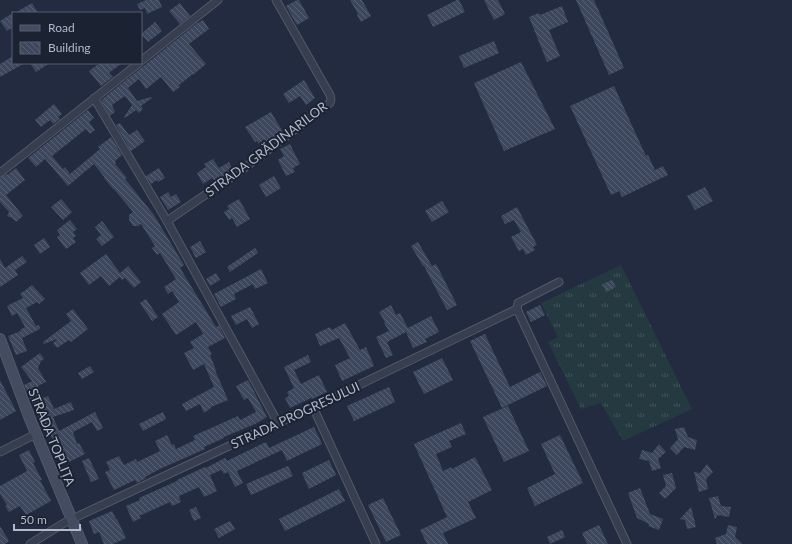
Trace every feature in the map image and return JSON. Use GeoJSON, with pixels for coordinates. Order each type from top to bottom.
{"type":"FeatureCollection","features":[{"type":"Feature","properties":{"kind":"main road","name":"STRADA TOPLIȚA"},"geometry":{"type":"LineString","coordinates":[[0,339],[36,434],[82,544]]}},
{"type":"Feature","properties":{"kind":"street"},"geometry":{"type":"LineString","coordinates":[[142,60],[218,0]]}},
{"type":"Feature","properties":{"kind":"street","name":"STRADA GRĂDINARILOR"},"geometry":{"type":"LineString","coordinates":[[167,222],[243,169],[330,103],[330,95],[276,0]]}},
{"type":"Feature","properties":{"kind":"street"},"geometry":{"type":"LineString","coordinates":[[0,173],[137,64]]}},
{"type":"Feature","properties":{"kind":"street"},"geometry":{"type":"LineString","coordinates":[[94,98],[167,222],[278,423]]}},
{"type":"Feature","properties":{"kind":"street","name":"STRADA PROGRESULUI"},"geometry":{"type":"LineString","coordinates":[[30,544],[72,519],[313,407],[518,309],[518,303],[558,282]]}},
{"type":"Feature","properties":{"kind":"street"},"geometry":{"type":"LineString","coordinates":[[518,309],[627,544]]}},
{"type":"Feature","properties":{"kind":"street"},"geometry":{"type":"LineString","coordinates":[[313,407],[376,544]]}},
{"type":"Feature","properties":{"kind":"street"},"geometry":{"type":"LineString","coordinates":[[0,452],[36,434]]}},
{"type":"Feature","properties":{"kind":"green space"},"geometry":{"type":"Polygon","coordinates":[[[621,265],[692,409],[623,441],[601,403],[581,409],[548,342],[558,337],[541,303],[621,265]]]}},
{"type":"Feature","properties":{"kind":"building"},"geometry":{"type":"Polygon","coordinates":[[[146,0],[159,0],[162,7],[147,14],[145,8],[140,10],[137,4],[146,0]]]}},
{"type":"Feature","properties":{"kind":"building"},"geometry":{"type":"Polygon","coordinates":[[[299,0],[309,18],[297,25],[286,6],[299,0]]]}},
{"type":"Feature","properties":{"kind":"building"},"geometry":{"type":"Polygon","coordinates":[[[350,0],[362,0],[371,16],[361,22],[350,0]]]}},
{"type":"Feature","properties":{"kind":"building"},"geometry":{"type":"Polygon","coordinates":[[[459,0],[465,12],[433,27],[427,15],[459,0]]]}},
{"type":"Feature","properties":{"kind":"building"},"geometry":{"type":"Polygon","coordinates":[[[484,0],[498,0],[505,14],[494,20],[484,0]]]}},
{"type":"Feature","properties":{"kind":"building"},"geometry":{"type":"Polygon","coordinates":[[[576,0],[594,0],[624,68],[609,75],[576,0]]]}},
{"type":"Feature","properties":{"kind":"building"},"geometry":{"type":"Polygon","coordinates":[[[32,3],[37,12],[17,12],[32,3]]]}},
{"type":"Feature","properties":{"kind":"building"},"geometry":{"type":"Polygon","coordinates":[[[180,3],[190,16],[180,24],[169,11],[180,3]]]}},
{"type":"Feature","properties":{"kind":"building"},"geometry":{"type":"Polygon","coordinates":[[[562,6],[568,22],[549,30],[560,56],[547,62],[529,17],[539,13],[540,15],[562,6]]]}},
{"type":"Feature","properties":{"kind":"building"},"geometry":{"type":"Polygon","coordinates":[[[12,14],[12,28],[7,31],[0,21],[12,14]]]}},
{"type":"Feature","properties":{"kind":"building"},"geometry":{"type":"Polygon","coordinates":[[[203,20],[209,29],[189,44],[206,64],[179,85],[180,87],[173,92],[161,77],[146,89],[139,79],[128,88],[137,101],[152,98],[141,106],[143,109],[139,113],[136,110],[125,118],[124,117],[132,105],[125,96],[112,105],[115,112],[110,116],[101,100],[203,20]]]}},
{"type":"Feature","properties":{"kind":"building"},"geometry":{"type":"Polygon","coordinates":[[[155,22],[162,31],[148,42],[142,33],[155,22]]]}},
{"type":"Feature","properties":{"kind":"building"},"geometry":{"type":"Polygon","coordinates":[[[494,41],[499,53],[464,68],[459,56],[494,41]]]}},
{"type":"Feature","properties":{"kind":"building"},"geometry":{"type":"Polygon","coordinates":[[[12,57],[12,64],[23,64],[0,77],[0,64],[12,57]]]}},
{"type":"Feature","properties":{"kind":"building"},"geometry":{"type":"Polygon","coordinates":[[[521,62],[555,129],[504,151],[474,83],[521,62]]]}},
{"type":"Feature","properties":{"kind":"building"},"geometry":{"type":"Polygon","coordinates":[[[31,64],[48,64],[36,72],[31,64]]]}},
{"type":"Feature","properties":{"kind":"building"},"geometry":{"type":"Polygon","coordinates":[[[99,64],[121,64],[109,73],[113,77],[101,86],[89,71],[99,64]]]}},
{"type":"Feature","properties":{"kind":"building"},"geometry":{"type":"Polygon","coordinates":[[[304,80],[315,98],[306,105],[300,96],[289,103],[283,94],[304,80]]]}},
{"type":"Feature","properties":{"kind":"building"},"geometry":{"type":"Polygon","coordinates":[[[614,86],[646,156],[648,155],[655,170],[663,166],[668,175],[622,197],[619,191],[611,195],[570,106],[614,86]]]}},
{"type":"Feature","properties":{"kind":"building"},"geometry":{"type":"Polygon","coordinates":[[[54,104],[62,114],[58,117],[60,119],[53,124],[50,120],[41,127],[35,120],[54,104]]]}},
{"type":"Feature","properties":{"kind":"building"},"geometry":{"type":"Polygon","coordinates":[[[88,110],[94,118],[89,122],[95,130],[90,134],[86,129],[52,156],[63,169],[65,167],[70,174],[100,149],[98,147],[111,137],[122,155],[115,161],[115,164],[154,215],[184,265],[180,268],[216,327],[219,326],[225,338],[208,347],[212,354],[210,355],[215,370],[228,400],[211,407],[204,413],[200,404],[186,411],[182,404],[214,387],[204,364],[193,370],[184,353],[194,348],[190,342],[203,334],[196,322],[176,335],[162,314],[179,302],[172,291],[168,294],[164,287],[176,279],[160,253],[157,255],[152,248],[155,246],[141,224],[138,226],[133,226],[129,220],[129,215],[133,212],[94,164],[68,186],[45,159],[36,167],[28,158],[88,110]]]}},
{"type":"Feature","properties":{"kind":"building"},"geometry":{"type":"Polygon","coordinates":[[[271,112],[283,132],[260,146],[257,141],[255,142],[245,127],[271,112]]]}},
{"type":"Feature","properties":{"kind":"building"},"geometry":{"type":"Polygon","coordinates":[[[120,123],[129,135],[137,130],[145,141],[131,151],[116,125],[120,123]]]}},
{"type":"Feature","properties":{"kind":"building"},"geometry":{"type":"Polygon","coordinates":[[[290,144],[300,164],[293,168],[295,172],[286,176],[278,160],[284,156],[280,149],[290,144]]]}},
{"type":"Feature","properties":{"kind":"building"},"geometry":{"type":"Polygon","coordinates":[[[213,159],[219,168],[229,162],[233,170],[215,182],[212,178],[203,184],[197,173],[206,167],[204,164],[213,159]]]}},
{"type":"Feature","properties":{"kind":"building"},"geometry":{"type":"Polygon","coordinates":[[[16,168],[25,180],[6,195],[23,216],[16,222],[7,216],[9,212],[0,202],[0,178],[16,168]]]}},
{"type":"Feature","properties":{"kind":"building"},"geometry":{"type":"Polygon","coordinates":[[[159,168],[165,178],[158,182],[157,180],[151,184],[146,176],[159,168]]]}},
{"type":"Feature","properties":{"kind":"building"},"geometry":{"type":"Polygon","coordinates":[[[274,176],[281,188],[266,197],[259,185],[274,176]]]}},
{"type":"Feature","properties":{"kind":"building"},"geometry":{"type":"Polygon","coordinates":[[[705,187],[713,201],[695,210],[687,196],[705,187]]]}},
{"type":"Feature","properties":{"kind":"building"},"geometry":{"type":"Polygon","coordinates":[[[168,192],[171,197],[176,194],[181,202],[168,210],[160,197],[168,192]]]}},
{"type":"Feature","properties":{"kind":"building"},"geometry":{"type":"Polygon","coordinates":[[[61,199],[72,212],[63,220],[51,207],[61,199]]]}},
{"type":"Feature","properties":{"kind":"building"},"geometry":{"type":"Polygon","coordinates":[[[239,199],[250,219],[237,227],[232,218],[229,220],[224,212],[229,209],[227,206],[239,199]]]}},
{"type":"Feature","properties":{"kind":"building"},"geometry":{"type":"Polygon","coordinates":[[[442,201],[449,212],[432,222],[425,211],[442,201]]]}},
{"type":"Feature","properties":{"kind":"building"},"geometry":{"type":"Polygon","coordinates":[[[517,207],[537,245],[533,247],[535,250],[526,255],[523,249],[519,251],[511,237],[521,232],[514,220],[505,224],[501,216],[517,207]]]}},
{"type":"Feature","properties":{"kind":"building"},"geometry":{"type":"Polygon","coordinates":[[[70,220],[77,229],[73,232],[76,236],[73,238],[76,242],[66,249],[57,237],[60,235],[57,230],[70,220]]]}},
{"type":"Feature","properties":{"kind":"building"},"geometry":{"type":"Polygon","coordinates":[[[102,221],[114,237],[102,246],[96,239],[101,235],[95,227],[102,221]]]}},
{"type":"Feature","properties":{"kind":"building"},"geometry":{"type":"Polygon","coordinates":[[[44,238],[50,247],[40,254],[34,245],[44,238]]]}},
{"type":"Feature","properties":{"kind":"building"},"geometry":{"type":"Polygon","coordinates":[[[200,241],[206,252],[196,258],[190,247],[200,241]]]}},
{"type":"Feature","properties":{"kind":"building"},"geometry":{"type":"Polygon","coordinates":[[[418,242],[432,266],[436,264],[457,305],[447,310],[424,266],[411,246],[418,242]]]}},
{"type":"Feature","properties":{"kind":"building"},"geometry":{"type":"Polygon","coordinates":[[[255,248],[258,253],[230,272],[227,267],[255,248]]]}},
{"type":"Feature","properties":{"kind":"building"},"geometry":{"type":"Polygon","coordinates":[[[106,254],[120,273],[128,266],[141,282],[134,288],[125,278],[122,280],[120,277],[109,286],[101,276],[89,285],[80,273],[106,254]]]}},
{"type":"Feature","properties":{"kind":"building"},"geometry":{"type":"Polygon","coordinates":[[[22,256],[27,262],[15,270],[18,275],[0,287],[0,259],[5,268],[22,256]]]}},
{"type":"Feature","properties":{"kind":"building"},"geometry":{"type":"Polygon","coordinates":[[[261,269],[268,283],[255,289],[253,284],[234,294],[236,299],[221,307],[214,294],[261,269]]]}},
{"type":"Feature","properties":{"kind":"building"},"geometry":{"type":"Polygon","coordinates":[[[216,273],[220,280],[210,286],[206,279],[216,273]]]}},
{"type":"Feature","properties":{"kind":"building"},"geometry":{"type":"Polygon","coordinates":[[[612,280],[616,287],[606,292],[603,284],[612,280]]]}},
{"type":"Feature","properties":{"kind":"building"},"geometry":{"type":"Polygon","coordinates":[[[32,285],[45,299],[39,304],[37,302],[26,308],[36,326],[39,325],[40,329],[22,338],[27,351],[16,355],[8,336],[21,331],[20,330],[25,327],[17,313],[12,316],[7,306],[23,298],[20,294],[32,285]]]}},
{"type":"Feature","properties":{"kind":"building"},"geometry":{"type":"Polygon","coordinates":[[[146,299],[158,317],[152,321],[140,303],[146,299]]]}},
{"type":"Feature","properties":{"kind":"building"},"geometry":{"type":"Polygon","coordinates":[[[391,305],[396,315],[400,313],[408,328],[431,316],[439,332],[425,339],[427,342],[413,348],[406,332],[387,342],[393,355],[386,358],[376,337],[389,331],[379,312],[391,305]]]}},
{"type":"Feature","properties":{"kind":"building"},"geometry":{"type":"Polygon","coordinates":[[[540,305],[545,315],[531,322],[526,312],[540,305]]]}},
{"type":"Feature","properties":{"kind":"building"},"geometry":{"type":"Polygon","coordinates":[[[250,307],[259,324],[252,328],[247,319],[236,325],[231,316],[250,307]]]}},
{"type":"Feature","properties":{"kind":"building"},"geometry":{"type":"Polygon","coordinates":[[[73,309],[88,329],[71,342],[69,340],[57,348],[53,343],[57,339],[44,344],[43,342],[71,321],[66,314],[73,309]]]}},
{"type":"Feature","properties":{"kind":"building"},"geometry":{"type":"Polygon","coordinates":[[[345,323],[360,350],[366,347],[374,366],[342,381],[335,365],[350,358],[339,338],[320,346],[315,334],[330,327],[332,330],[345,323]]]}},
{"type":"Feature","properties":{"kind":"building"},"geometry":{"type":"Polygon","coordinates":[[[485,334],[510,387],[540,372],[547,386],[502,408],[470,341],[485,334]]]}},
{"type":"Feature","properties":{"kind":"building"},"geometry":{"type":"Polygon","coordinates":[[[40,353],[44,359],[41,361],[38,368],[46,382],[38,386],[43,398],[48,396],[54,409],[71,402],[74,410],[53,417],[59,431],[95,412],[103,428],[97,431],[92,422],[73,432],[77,444],[79,443],[85,454],[65,464],[46,426],[43,428],[34,404],[33,405],[24,385],[32,381],[21,367],[40,353]]]}},
{"type":"Feature","properties":{"kind":"building"},"geometry":{"type":"Polygon","coordinates":[[[308,355],[311,362],[294,370],[301,384],[319,375],[327,392],[290,408],[285,398],[289,396],[287,392],[294,388],[284,367],[308,355]]]}},
{"type":"Feature","properties":{"kind":"building"},"geometry":{"type":"Polygon","coordinates":[[[442,358],[453,380],[424,394],[413,372],[442,358]]]}},
{"type":"Feature","properties":{"kind":"building"},"geometry":{"type":"Polygon","coordinates":[[[90,366],[94,372],[82,379],[78,373],[90,366]]]}},
{"type":"Feature","properties":{"kind":"building"},"geometry":{"type":"Polygon","coordinates":[[[0,380],[16,411],[0,420],[0,380]]]}},
{"type":"Feature","properties":{"kind":"building"},"geometry":{"type":"Polygon","coordinates":[[[248,380],[267,417],[204,447],[205,449],[160,469],[137,483],[135,480],[114,490],[105,472],[110,470],[106,462],[119,456],[124,465],[136,459],[137,462],[160,451],[155,441],[167,435],[172,445],[174,444],[176,449],[195,440],[193,436],[238,416],[240,420],[256,412],[248,398],[244,400],[236,386],[248,380]]]}},
{"type":"Feature","properties":{"kind":"building"},"geometry":{"type":"Polygon","coordinates":[[[389,387],[395,402],[354,421],[347,406],[389,387]]]}},
{"type":"Feature","properties":{"kind":"building"},"geometry":{"type":"Polygon","coordinates":[[[508,406],[529,451],[504,462],[483,417],[508,406]]]}},
{"type":"Feature","properties":{"kind":"building"},"geometry":{"type":"Polygon","coordinates":[[[163,412],[166,419],[143,431],[139,424],[163,412]]]}},
{"type":"Feature","properties":{"kind":"building"},"geometry":{"type":"Polygon","coordinates":[[[461,423],[466,434],[449,441],[452,447],[436,454],[443,471],[451,467],[452,469],[475,457],[492,490],[468,502],[476,518],[443,533],[448,544],[427,544],[420,530],[447,517],[414,444],[461,423]]]}},
{"type":"Feature","properties":{"kind":"building"},"geometry":{"type":"Polygon","coordinates":[[[314,427],[322,444],[287,461],[282,450],[237,471],[243,483],[235,487],[228,472],[224,474],[221,470],[210,475],[217,491],[204,497],[199,487],[179,496],[181,502],[172,506],[170,502],[139,516],[141,518],[133,522],[126,506],[140,500],[139,498],[225,458],[227,461],[266,442],[269,448],[314,427]]]}},
{"type":"Feature","properties":{"kind":"building"},"geometry":{"type":"Polygon","coordinates":[[[684,427],[688,437],[697,440],[695,450],[684,447],[677,455],[670,448],[678,439],[675,429],[684,427]]]}},
{"type":"Feature","properties":{"kind":"building"},"geometry":{"type":"Polygon","coordinates":[[[560,435],[583,483],[535,506],[527,488],[555,474],[541,444],[560,435]]]}},
{"type":"Feature","properties":{"kind":"building"},"geometry":{"type":"Polygon","coordinates":[[[659,444],[666,452],[658,459],[661,468],[652,471],[649,461],[639,459],[642,450],[652,453],[659,444]]]}},
{"type":"Feature","properties":{"kind":"building"},"geometry":{"type":"Polygon","coordinates":[[[29,450],[35,462],[33,463],[42,480],[40,480],[51,501],[26,515],[20,506],[9,512],[5,506],[7,505],[0,494],[0,486],[27,471],[19,455],[29,450]]]}},
{"type":"Feature","properties":{"kind":"building"},"geometry":{"type":"Polygon","coordinates":[[[89,458],[99,479],[91,482],[82,461],[89,458]]]}},
{"type":"Feature","properties":{"kind":"building"},"geometry":{"type":"Polygon","coordinates":[[[329,460],[336,475],[309,489],[302,473],[329,460]]]}},
{"type":"Feature","properties":{"kind":"building"},"geometry":{"type":"Polygon","coordinates":[[[707,464],[713,472],[706,479],[708,489],[699,492],[694,472],[700,473],[707,464]]]}},
{"type":"Feature","properties":{"kind":"building"},"geometry":{"type":"Polygon","coordinates":[[[288,466],[293,476],[251,495],[246,484],[288,466]]]}},
{"type":"Feature","properties":{"kind":"building"},"geometry":{"type":"Polygon","coordinates":[[[672,473],[676,488],[666,498],[664,498],[659,493],[666,486],[663,475],[672,473]]]}},
{"type":"Feature","properties":{"kind":"building"},"geometry":{"type":"Polygon","coordinates":[[[640,488],[650,514],[663,519],[659,530],[648,526],[649,524],[637,518],[628,493],[640,488]]]}},
{"type":"Feature","properties":{"kind":"building"},"geometry":{"type":"Polygon","coordinates":[[[339,489],[345,501],[285,531],[279,519],[339,489]]]}},
{"type":"Feature","properties":{"kind":"building"},"geometry":{"type":"Polygon","coordinates":[[[718,496],[721,506],[731,507],[729,517],[718,515],[715,519],[709,498],[718,496]]]}},
{"type":"Feature","properties":{"kind":"building"},"geometry":{"type":"Polygon","coordinates":[[[383,498],[401,535],[386,542],[368,505],[383,498]]]}},
{"type":"Feature","properties":{"kind":"building"},"geometry":{"type":"Polygon","coordinates":[[[196,507],[201,518],[194,521],[189,510],[196,507]]]}},
{"type":"Feature","properties":{"kind":"building"},"geometry":{"type":"Polygon","coordinates":[[[691,507],[696,527],[687,529],[685,520],[680,519],[691,507]]]}},
{"type":"Feature","properties":{"kind":"building"},"geometry":{"type":"Polygon","coordinates":[[[112,511],[126,538],[113,544],[104,544],[99,532],[94,534],[89,521],[112,511]]]}},
{"type":"Feature","properties":{"kind":"building"},"geometry":{"type":"Polygon","coordinates":[[[230,521],[235,529],[219,538],[214,529],[230,521]]]}},
{"type":"Feature","properties":{"kind":"building"},"geometry":{"type":"Polygon","coordinates":[[[599,525],[608,544],[587,544],[582,533],[599,525]]]}},
{"type":"Feature","properties":{"kind":"building"},"geometry":{"type":"Polygon","coordinates":[[[728,525],[737,527],[735,537],[742,544],[717,544],[715,538],[726,534],[728,525]]]}},
{"type":"Feature","properties":{"kind":"building"},"geometry":{"type":"Polygon","coordinates":[[[0,526],[9,541],[5,544],[0,544],[0,526]]]}},
{"type":"Feature","properties":{"kind":"building"},"geometry":{"type":"Polygon","coordinates":[[[562,530],[565,537],[550,544],[547,537],[562,530]]]}}]}
